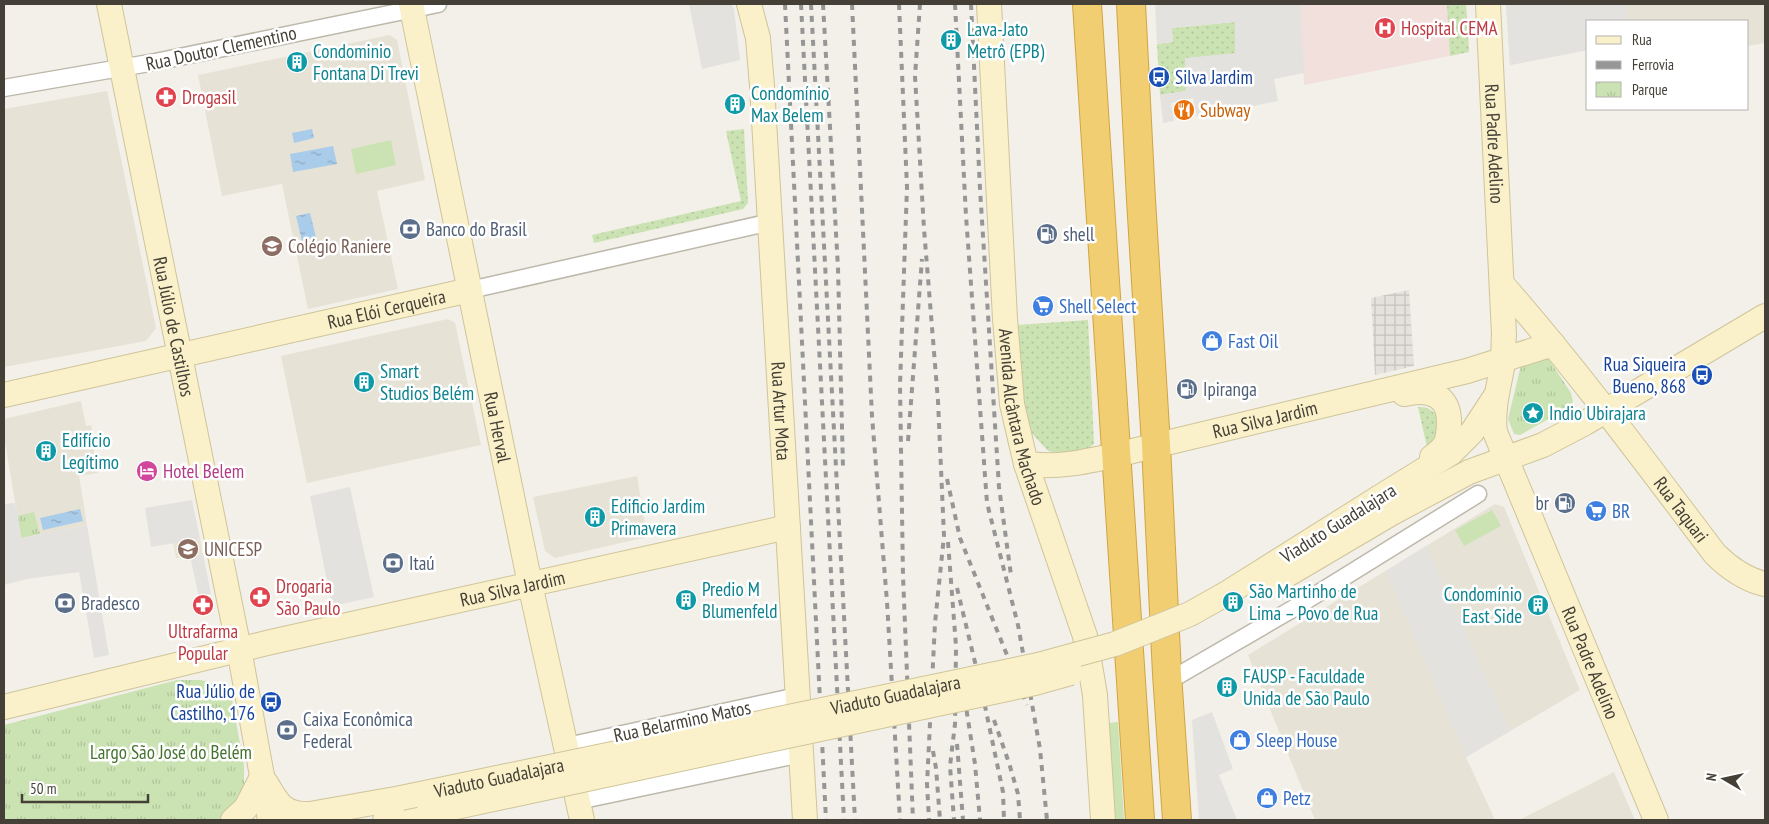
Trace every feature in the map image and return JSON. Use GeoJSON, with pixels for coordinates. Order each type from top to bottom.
{"type":"FeatureCollection","features":[{"type":"Feature","properties":{"kind":"highway"},"geometry":{"type":"LineString","coordinates":[[1087,4],[1140,820]]}},
{"type":"Feature","properties":{"kind":"highway"},"geometry":{"type":"LineString","coordinates":[[1131,4],[1156,445],[1167,682],[1177,820]]}},
{"type":"Feature","properties":{"kind":"street","name":"Rua Júlio de Castilhos"},"geometry":{"type":"LineString","coordinates":[[109,4],[239,649]]}},
{"type":"Feature","properties":{"kind":"street","name":"Rua Doutor Clementino"},"geometry":{"type":"LineString","coordinates":[[4,88],[122,68],[411,6],[438,4]]}},
{"type":"Feature","properties":{"kind":"street","name":"Rua Artur Mota"},"geometry":{"type":"LineString","coordinates":[[749,4],[760,56],[805,820]]}},
{"type":"Feature","properties":{"kind":"street","name":"Avenida Alcântara Machado"},"geometry":{"type":"LineString","coordinates":[[990,4],[1008,367],[1012,404],[1026,464],[1085,636],[1095,695],[1103,820]]}},
{"type":"Feature","properties":{"kind":"street","name":"Rua Padre Adelino"},"geometry":{"type":"LineString","coordinates":[[1488,4],[1502,284],[1503,361],[1496,395],[1495,432],[1656,820]]}},
{"type":"Feature","properties":{"kind":"street","name":"Rua Herval"},"geometry":{"type":"LineString","coordinates":[[411,6],[530,584],[580,811]]}},
{"type":"Feature","properties":{"kind":"street","name":"Rua Elói Cerqueira"},"geometry":{"type":"LineString","coordinates":[[4,395],[771,222]]}},
{"type":"Feature","properties":{"kind":"street","name":"Rua Taquari"},"geometry":{"type":"LineString","coordinates":[[1502,284],[1606,411],[1715,554],[1726,566],[1765,586]]}},
{"type":"Feature","properties":{"kind":"street","name":"Viaduto Guadalajara"},"geometry":{"type":"LineString","coordinates":[[262,777],[278,803],[287,810],[295,813],[310,814],[411,796],[1038,665],[1091,652],[1143,634],[1190,614],[1386,505],[1543,445],[1606,411],[1765,316]]}},
{"type":"Feature","properties":{"kind":"street","name":"Rua Silva Jardim"},"geometry":{"type":"LineString","coordinates":[[1026,464],[1062,466],[1116,455],[1503,361],[1553,344]]}},
{"type":"Feature","properties":{"kind":"street"},"geometry":{"type":"LineString","coordinates":[[1381,391],[1393,397],[1411,393],[1432,393],[1441,398],[1447,406],[1449,418],[1448,441],[1441,450],[1426,461],[1423,470]]}},
{"type":"Feature","properties":{"kind":"street","name":"Viaduto Guadalajara"},"geometry":{"type":"LineString","coordinates":[[385,820],[1026,685],[1096,666],[1150,648],[1206,622],[1386,505],[1423,470],[1451,453],[1472,432],[1496,395]]}},
{"type":"Feature","properties":{"kind":"street","name":"Rua Padre Adelino"},"geometry":{"type":"LineString","coordinates":[[1526,504],[1529,472],[1543,445]]}},
{"type":"Feature","properties":{"kind":"street"},"geometry":{"type":"LineString","coordinates":[[1167,682],[1296,607],[1478,494]]}},
{"type":"Feature","properties":{"kind":"street","name":"Rua Silva Jardim"},"geometry":{"type":"LineString","coordinates":[[239,649],[788,527]]}},
{"type":"Feature","properties":{"kind":"street"},"geometry":{"type":"LineString","coordinates":[[4,707],[239,649],[270,820]]}},
{"type":"Feature","properties":{"kind":"street","name":"Rua Belarmino Matos"},"geometry":{"type":"LineString","coordinates":[[567,746],[798,696]]}},
{"type":"Feature","properties":{"kind":"street"},"geometry":{"type":"LineString","coordinates":[[580,811],[801,754]]}},
{"type":"Feature","properties":{"kind":"street"},"geometry":{"type":"LineString","coordinates":[[233,820],[246,808],[262,777]]}},
{"type":"Feature","properties":{"kind":"shaded area"},"geometry":{"type":"Polygon","coordinates":[[[689,4],[731,4],[734,9],[740,60],[702,69],[689,4]]]}},
{"type":"Feature","properties":{"kind":"shaded area"},"geometry":{"type":"Polygon","coordinates":[[[1155,4],[1301,4],[1304,73],[1274,79],[1278,101],[1197,117],[1193,98],[1171,103],[1174,121],[1163,123],[1160,95],[1186,91],[1185,58],[1235,53],[1235,22],[1172,28],[1173,42],[1157,44],[1155,4]]]}},
{"type":"Feature","properties":{"kind":"shaded area","name":"Hospital CEMA"},"geometry":{"type":"Polygon","coordinates":[[[1300,4],[1466,4],[1469,52],[1304,85],[1300,4]]]}},
{"type":"Feature","properties":{"kind":"shaded area"},"geometry":{"type":"Polygon","coordinates":[[[1506,4],[1765,4],[1765,43],[1749,46],[1749,20],[1586,20],[1586,50],[1510,65],[1506,4]]]}},
{"type":"Feature","properties":{"kind":"shaded area"},"geometry":{"type":"Polygon","coordinates":[[[1506,4],[1579,4],[1579,6],[1627,4],[1629,20],[1586,20],[1586,50],[1510,65],[1506,4]]]}},
{"type":"Feature","properties":{"kind":"shaded area"},"geometry":{"type":"Polygon","coordinates":[[[390,35],[397,40],[425,180],[377,191],[398,289],[308,309],[282,184],[222,196],[198,75],[390,35]]]}},
{"type":"Feature","properties":{"kind":"shaded area"},"geometry":{"type":"Polygon","coordinates":[[[107,91],[156,328],[146,341],[4,367],[4,109],[107,91]]]}},
{"type":"Feature","properties":{"kind":"shaded area"},"geometry":{"type":"Polygon","coordinates":[[[1409,290],[1414,366],[1375,375],[1371,298],[1409,290]]]}},
{"type":"Feature","properties":{"kind":"shaded area"},"geometry":{"type":"Polygon","coordinates":[[[448,319],[455,323],[481,445],[307,483],[281,356],[448,319]]]}},
{"type":"Feature","properties":{"kind":"shaded area"},"geometry":{"type":"Polygon","coordinates":[[[81,401],[86,426],[91,425],[98,473],[79,476],[87,525],[21,538],[4,436],[4,419],[81,401]]]}},
{"type":"Feature","properties":{"kind":"shaded area"},"geometry":{"type":"Polygon","coordinates":[[[637,476],[647,537],[555,558],[545,551],[533,497],[637,476]]]}},
{"type":"Feature","properties":{"kind":"shaded area"},"geometry":{"type":"Polygon","coordinates":[[[350,487],[374,597],[332,606],[310,496],[350,487]]]}},
{"type":"Feature","properties":{"kind":"shaded area"},"geometry":{"type":"Polygon","coordinates":[[[192,500],[200,539],[151,547],[145,508],[192,500]]]}},
{"type":"Feature","properties":{"kind":"shaded area"},"geometry":{"type":"Polygon","coordinates":[[[15,503],[21,538],[87,525],[109,655],[94,658],[79,572],[27,579],[4,585],[4,504],[15,503]]]}},
{"type":"Feature","properties":{"kind":"shaded area"},"geometry":{"type":"Polygon","coordinates":[[[1495,504],[1504,507],[1580,690],[1466,757],[1495,820],[1315,820],[1248,655],[1495,504]]]}},
{"type":"Feature","properties":{"kind":"shaded area","name":"UNICESP"},"geometry":{"type":"Polygon","coordinates":[[[200,539],[203,554],[176,558],[173,543],[200,539]]]}},
{"type":"Feature","properties":{"kind":"shaded area"},"geometry":{"type":"Polygon","coordinates":[[[1426,546],[1510,731],[1466,757],[1386,571],[1426,546]]]}},
{"type":"Feature","properties":{"kind":"shaded area"},"geometry":{"type":"Polygon","coordinates":[[[203,554],[211,594],[199,597],[190,556],[203,554]]]}},
{"type":"Feature","properties":{"kind":"shaded area"},"geometry":{"type":"Polygon","coordinates":[[[1212,712],[1233,769],[1219,775],[1237,820],[1199,820],[1192,720],[1212,712]]]}},
{"type":"Feature","properties":{"kind":"shaded area"},"geometry":{"type":"Polygon","coordinates":[[[1614,772],[1635,820],[1519,820],[1565,797],[1614,772]]]}},
{"type":"Feature","properties":{"kind":"green space"},"geometry":{"type":"Polygon","coordinates":[[[1447,4],[1466,4],[1469,52],[1450,56],[1447,4]]]}},
{"type":"Feature","properties":{"kind":"green space"},"geometry":{"type":"Polygon","coordinates":[[[1235,22],[1235,53],[1186,91],[1160,95],[1157,44],[1173,42],[1172,28],[1235,22]]]}},
{"type":"Feature","properties":{"kind":"green space"},"geometry":{"type":"Polygon","coordinates":[[[744,129],[748,203],[743,209],[594,243],[592,235],[741,201],[726,131],[744,129]]]}},
{"type":"Feature","properties":{"kind":"green space"},"geometry":{"type":"Polygon","coordinates":[[[391,140],[396,165],[356,174],[351,149],[391,140]]]}},
{"type":"Feature","properties":{"kind":"green space"},"geometry":{"type":"Polygon","coordinates":[[[1088,320],[1094,444],[1087,450],[1066,454],[1048,451],[1026,427],[1017,325],[1088,320]]]}},
{"type":"Feature","properties":{"kind":"green space"},"geometry":{"type":"Polygon","coordinates":[[[1548,358],[1571,393],[1573,402],[1568,408],[1520,435],[1514,434],[1508,419],[1521,365],[1548,358]]]}},
{"type":"Feature","properties":{"kind":"green space"},"geometry":{"type":"Polygon","coordinates":[[[1418,407],[1429,409],[1435,414],[1442,433],[1427,447],[1418,407]]]}},
{"type":"Feature","properties":{"kind":"green space"},"geometry":{"type":"Polygon","coordinates":[[[1492,510],[1501,526],[1464,546],[1455,530],[1492,510]]]}},
{"type":"Feature","properties":{"kind":"green space"},"geometry":{"type":"Polygon","coordinates":[[[34,512],[40,534],[21,538],[18,516],[34,512]]]}},
{"type":"Feature","properties":{"kind":"green space","name":"Largo São José do Belém"},"geometry":{"type":"Polygon","coordinates":[[[177,680],[201,680],[220,685],[232,700],[244,765],[244,788],[237,807],[223,820],[4,820],[4,725],[177,680]]]}},
{"type":"Feature","properties":{"kind":"green space"},"geometry":{"type":"Polygon","coordinates":[[[1118,722],[1124,820],[1112,820],[1107,723],[1118,722]]]}},
{"type":"Feature","properties":{"kind":"water"},"geometry":{"type":"Polygon","coordinates":[[[312,129],[314,138],[294,143],[292,133],[312,129]]]}},
{"type":"Feature","properties":{"kind":"water"},"geometry":{"type":"Polygon","coordinates":[[[333,146],[337,164],[293,172],[290,154],[333,146]]]}},
{"type":"Feature","properties":{"kind":"water"},"geometry":{"type":"Polygon","coordinates":[[[310,213],[316,237],[302,241],[296,216],[310,213]]]}},
{"type":"Feature","properties":{"kind":"water"},"geometry":{"type":"Polygon","coordinates":[[[80,509],[83,521],[43,530],[40,518],[80,509]]]}},
{"type":"Feature","properties":{"kind":"railway"},"geometry":{"type":"LineString","coordinates":[[785,4],[826,820]]}},
{"type":"Feature","properties":{"kind":"railway"},"geometry":{"type":"LineString","coordinates":[[801,4],[844,820]]}},
{"type":"Feature","properties":{"kind":"railway"},"geometry":{"type":"LineString","coordinates":[[811,4],[855,820]]}},
{"type":"Feature","properties":{"kind":"railway"},"geometry":{"type":"LineString","coordinates":[[823,4],[838,268],[843,468]]}},
{"type":"Feature","properties":{"kind":"railway"},"geometry":{"type":"LineString","coordinates":[[852,4],[872,416],[887,602],[900,820]]}},
{"type":"Feature","properties":{"kind":"railway"},"geometry":{"type":"LineString","coordinates":[[899,4],[907,187],[900,385],[903,576],[913,820]]}},
{"type":"Feature","properties":{"kind":"railway"},"geometry":{"type":"LineString","coordinates":[[920,4],[915,76],[924,229],[938,401],[944,536],[935,623],[927,784],[929,820]]}},
{"type":"Feature","properties":{"kind":"railway"},"geometry":{"type":"LineString","coordinates":[[955,4],[966,216],[987,503],[1018,625],[1040,749],[1047,820]]}},
{"type":"Feature","properties":{"kind":"railway"},"geometry":{"type":"LineString","coordinates":[[971,4],[980,189],[999,487],[1011,575]]}},
{"type":"Feature","properties":{"kind":"railway"},"geometry":{"type":"LineString","coordinates":[[908,441],[922,259]]}},
{"type":"Feature","properties":{"kind":"railway"},"geometry":{"type":"LineString","coordinates":[[947,479],[960,538],[1027,705]]}},
{"type":"Feature","properties":{"kind":"railway"},"geometry":{"type":"LineString","coordinates":[[948,542],[956,646],[955,724],[950,766],[954,820]]}},
{"type":"Feature","properties":{"kind":"railway"},"geometry":{"type":"LineString","coordinates":[[957,588],[981,687],[1003,792],[1004,820]]}},
{"type":"Feature","properties":{"kind":"railway"},"geometry":{"type":"LineString","coordinates":[[961,675],[975,764],[980,820]]}},
{"type":"Feature","properties":{"kind":"railway"},"geometry":{"type":"LineString","coordinates":[[994,720],[1018,794],[1020,820]]}},
{"type":"Feature","properties":{"kind":"railway"},"geometry":{"type":"LineString","coordinates":[[957,744],[963,820]]}},
{"type":"Feature","properties":{"kind":"railway"},"geometry":{"type":"LineString","coordinates":[[933,751],[940,820]]}},
{"type":"Feature","properties":{"kind":"place","name":"Hospital CEMA"},"geometry":{"type":"Point","coordinates":[1385,28]}},
{"type":"Feature","properties":{"kind":"place","name":"Lava-Jato Metrô (EPB)"},"geometry":{"type":"Point","coordinates":[951,40]}},
{"type":"Feature","properties":{"kind":"place","name":"Condominio Fontana Di Trevi"},"geometry":{"type":"Point","coordinates":[297,62]}},
{"type":"Feature","properties":{"kind":"place","name":"Silva Jardim"},"geometry":{"type":"Point","coordinates":[1159,77]}},
{"type":"Feature","properties":{"kind":"place","name":"Drogasil"},"geometry":{"type":"Point","coordinates":[166,97]}},
{"type":"Feature","properties":{"kind":"place","name":"Condomínio Max Belem"},"geometry":{"type":"Point","coordinates":[735,104]}},
{"type":"Feature","properties":{"kind":"place","name":"Subway"},"geometry":{"type":"Point","coordinates":[1184,110]}},
{"type":"Feature","properties":{"kind":"place","name":"Banco do Brasil"},"geometry":{"type":"Point","coordinates":[410,229]}},
{"type":"Feature","properties":{"kind":"place","name":"shell"},"geometry":{"type":"Point","coordinates":[1047,234]}},
{"type":"Feature","properties":{"kind":"place","name":"Colégio Raniere"},"geometry":{"type":"Point","coordinates":[272,246]}},
{"type":"Feature","properties":{"kind":"place","name":"Shell Select"},"geometry":{"type":"Point","coordinates":[1043,306]}},
{"type":"Feature","properties":{"kind":"place","name":"Fast Oil"},"geometry":{"type":"Point","coordinates":[1212,341]}},
{"type":"Feature","properties":{"kind":"place","name":"Rua Siqueira Bueno, 868"},"geometry":{"type":"Point","coordinates":[1702,375]}},
{"type":"Feature","properties":{"kind":"place","name":"Smart Studios Belém"},"geometry":{"type":"Point","coordinates":[364,382]}},
{"type":"Feature","properties":{"kind":"place","name":"Ipiranga"},"geometry":{"type":"Point","coordinates":[1187,389]}},
{"type":"Feature","properties":{"kind":"place","name":"Indio Ubirajara"},"geometry":{"type":"Point","coordinates":[1533,413]}},
{"type":"Feature","properties":{"kind":"place","name":"Edifício Legítimo"},"geometry":{"type":"Point","coordinates":[46,451]}},
{"type":"Feature","properties":{"kind":"place","name":"Hotel Belem"},"geometry":{"type":"Point","coordinates":[147,471]}},
{"type":"Feature","properties":{"kind":"place","name":"br"},"geometry":{"type":"Point","coordinates":[1565,503]}},
{"type":"Feature","properties":{"kind":"place","name":"BR"},"geometry":{"type":"Point","coordinates":[1596,511]}},
{"type":"Feature","properties":{"kind":"place","name":"Edificio Jardim Primavera"},"geometry":{"type":"Point","coordinates":[595,517]}},
{"type":"Feature","properties":{"kind":"place","name":"UNICESP"},"geometry":{"type":"Point","coordinates":[188,549]}},
{"type":"Feature","properties":{"kind":"place","name":"Itaú"},"geometry":{"type":"Point","coordinates":[393,563]}},
{"type":"Feature","properties":{"kind":"place","name":"Drogaria São Paulo"},"geometry":{"type":"Point","coordinates":[260,597]}},
{"type":"Feature","properties":{"kind":"place","name":"Predio M Blumenfeld"},"geometry":{"type":"Point","coordinates":[686,600]}},
{"type":"Feature","properties":{"kind":"place","name":"São Martinho de Lima – Povo de Rua"},"geometry":{"type":"Point","coordinates":[1233,602]}},
{"type":"Feature","properties":{"kind":"place","name":"Bradesco"},"geometry":{"type":"Point","coordinates":[65,603]}},
{"type":"Feature","properties":{"kind":"place","name":"Ultrafarma Popular"},"geometry":{"type":"Point","coordinates":[203,605]}},
{"type":"Feature","properties":{"kind":"place","name":"Condomínio East Side"},"geometry":{"type":"Point","coordinates":[1538,605]}},
{"type":"Feature","properties":{"kind":"place","name":"FAUSP - Faculdade Unida de São Paulo"},"geometry":{"type":"Point","coordinates":[1227,687]}},
{"type":"Feature","properties":{"kind":"place","name":"Rua Júlio de Castilho, 176"},"geometry":{"type":"Point","coordinates":[271,702]}},
{"type":"Feature","properties":{"kind":"place","name":"Caixa Econômica Federal"},"geometry":{"type":"Point","coordinates":[287,730]}},
{"type":"Feature","properties":{"kind":"place","name":"Sleep House"},"geometry":{"type":"Point","coordinates":[1240,740]}},
{"type":"Feature","properties":{"kind":"place","name":"Petz"},"geometry":{"type":"Point","coordinates":[1267,798]}}]}
